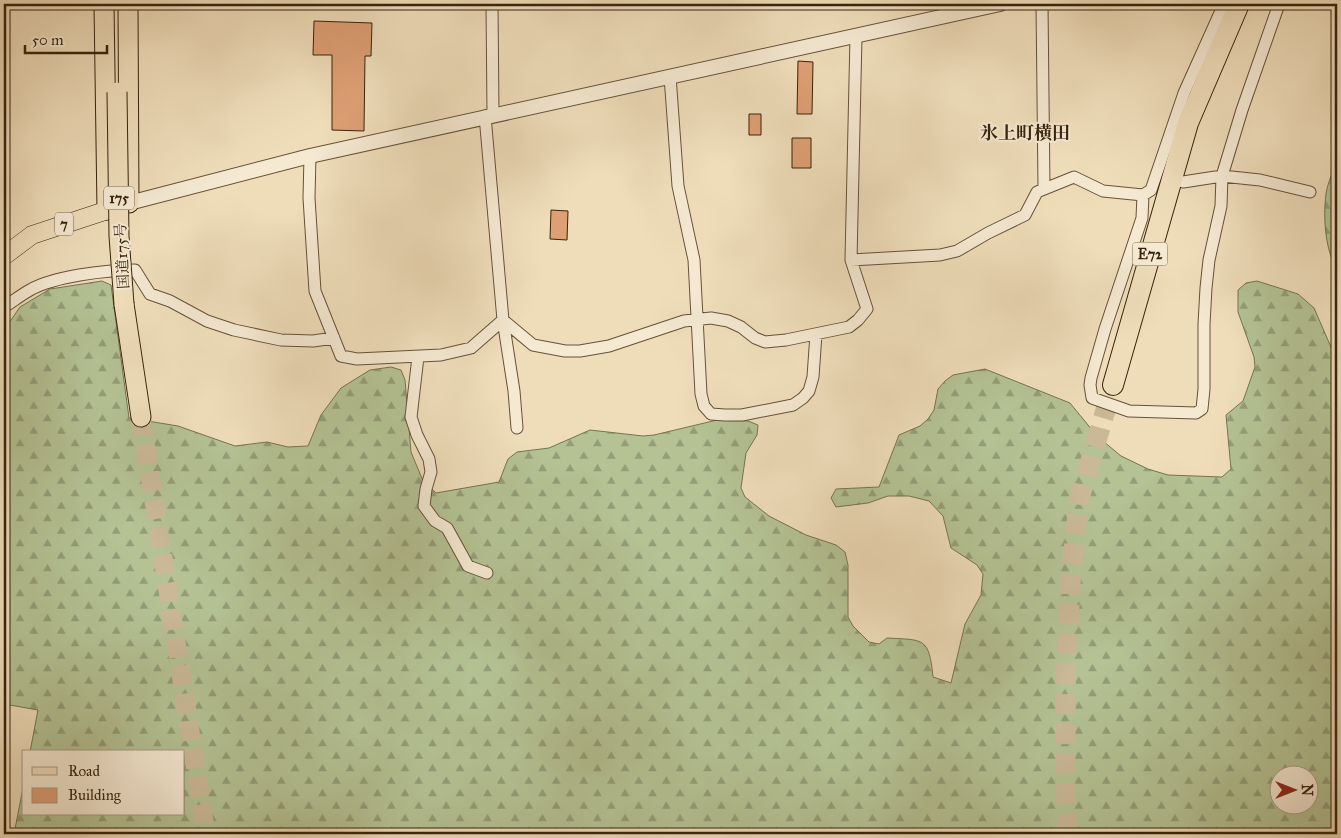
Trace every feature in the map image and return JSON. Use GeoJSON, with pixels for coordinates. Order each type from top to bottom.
{"type":"FeatureCollection","features":[{"type":"Feature","properties":{"kind":"highway","name":"175"},"geometry":{"type":"LineString","coordinates":[[104,4],[107,210]]}},
{"type":"Feature","properties":{"kind":"highway","name":"国道175号"},"geometry":{"type":"LineString","coordinates":[[116,4],[120,236],[124,304],[141,417]]}},
{"type":"Feature","properties":{"kind":"highway","name":"175"},"geometry":{"type":"LineString","coordinates":[[128,4],[129,203]]}},
{"type":"Feature","properties":{"kind":"highway","name":"E72"},"geometry":{"type":"LineString","coordinates":[[1113,385],[1188,123],[1239,4]]}},
{"type":"Feature","properties":{"kind":"main road","name":"7"},"geometry":{"type":"LineString","coordinates":[[4,256],[32,235],[129,203]]}},
{"type":"Feature","properties":{"kind":"street"},"geometry":{"type":"LineString","coordinates":[[492,4],[489,115],[504,320],[518,428]]}},
{"type":"Feature","properties":{"kind":"street"},"geometry":{"type":"LineString","coordinates":[[129,203],[310,156],[489,115],[1000,4]]}},
{"type":"Feature","properties":{"kind":"street"},"geometry":{"type":"LineString","coordinates":[[1042,4],[1044,188]]}},
{"type":"Feature","properties":{"kind":"street"},"geometry":{"type":"LineString","coordinates":[[851,260],[940,254],[957,251],[1025,215],[1037,192],[1074,178],[1103,191],[1143,194],[1151,190],[1184,94],[1224,4]]}},
{"type":"Feature","properties":{"kind":"street"},"geometry":{"type":"LineString","coordinates":[[1143,194],[1142,218],[1091,378],[1092,398],[1129,411],[1196,413],[1202,409],[1206,288],[1209,260],[1221,206],[1222,176],[1242,110],[1279,4]]}},
{"type":"Feature","properties":{"kind":"street"},"geometry":{"type":"LineString","coordinates":[[504,320],[533,345],[565,351],[580,351],[608,346],[684,321],[698,319],[711,318],[728,321],[764,342],[786,340],[849,327],[858,320],[867,309],[851,260],[856,36]]}},
{"type":"Feature","properties":{"kind":"street"},"geometry":{"type":"LineString","coordinates":[[670,76],[678,186],[694,260],[704,406],[711,414],[725,416],[742,415],[793,405],[803,398],[809,390],[813,377],[816,334]]}},
{"type":"Feature","properties":{"kind":"street"},"geometry":{"type":"LineString","coordinates":[[310,156],[309,198],[315,291],[341,356],[357,359],[441,355],[471,348],[504,320]]}},
{"type":"Feature","properties":{"kind":"street"},"geometry":{"type":"LineString","coordinates":[[1183,182],[1222,176],[1260,180],[1310,192]]}},
{"type":"Feature","properties":{"kind":"street"},"geometry":{"type":"LineString","coordinates":[[4,307],[32,289],[61,280],[111,270],[135,270],[150,294],[170,301],[207,321],[234,330],[281,340],[313,341],[334,338]]}},
{"type":"Feature","properties":{"kind":"street"},"geometry":{"type":"LineString","coordinates":[[418,357],[410,417],[429,458],[431,472],[424,506],[435,521],[447,528],[468,566],[487,573]]}},
{"type":"Feature","properties":{"kind":"green space"},"geometry":{"type":"Polygon","coordinates":[[[1337,170],[1337,270],[1327,243],[1325,213],[1328,185],[1333,171],[1337,170]]]}},
{"type":"Feature","properties":{"kind":"green space"},"geometry":{"type":"Polygon","coordinates":[[[102,281],[111,285],[129,418],[178,426],[235,446],[267,442],[288,447],[308,446],[321,415],[341,388],[370,370],[391,367],[401,370],[405,380],[411,452],[423,481],[436,493],[499,482],[508,459],[517,452],[549,448],[590,430],[643,436],[717,420],[748,421],[758,425],[757,435],[746,453],[741,488],[745,497],[769,516],[806,535],[836,545],[845,552],[848,565],[848,617],[853,626],[869,642],[879,644],[887,638],[909,639],[922,643],[929,654],[933,677],[951,683],[965,624],[981,595],[983,574],[977,565],[951,548],[943,516],[929,501],[909,496],[888,496],[868,503],[836,507],[831,498],[836,489],[879,487],[899,435],[920,426],[928,419],[934,410],[938,389],[945,381],[953,375],[985,369],[1070,403],[1097,436],[1121,456],[1148,469],[1168,475],[1222,477],[1231,469],[1226,415],[1243,401],[1255,367],[1254,357],[1238,312],[1238,290],[1246,283],[1257,281],[1298,294],[1314,308],[1337,361],[1337,834],[14,834],[22,793],[22,816],[185,816],[185,750],[30,750],[38,710],[4,704],[4,330],[20,307],[50,289],[102,281]]]}},
{"type":"Feature","properties":{"kind":"building"},"geometry":{"type":"Polygon","coordinates":[[[314,21],[372,23],[371,56],[365,56],[364,131],[332,130],[332,55],[313,55],[314,21]]]}},
{"type":"Feature","properties":{"kind":"building"},"geometry":{"type":"Polygon","coordinates":[[[798,61],[813,62],[812,114],[797,114],[798,61]]]}},
{"type":"Feature","properties":{"kind":"building"},"geometry":{"type":"Polygon","coordinates":[[[749,114],[761,114],[761,135],[749,135],[749,114]]]}},
{"type":"Feature","properties":{"kind":"building"},"geometry":{"type":"Polygon","coordinates":[[[792,138],[811,138],[811,168],[792,168],[792,138]]]}},
{"type":"Feature","properties":{"kind":"building"},"geometry":{"type":"Polygon","coordinates":[[[551,210],[568,211],[567,240],[550,239],[551,210]]]}},
{"type":"Feature","properties":{"kind":"tunnel"},"geometry":{"type":"LineString","coordinates":[[1068,834],[1065,773],[1066,674],[1071,575],[1079,500],[1113,385]]}},
{"type":"Feature","properties":{"kind":"tunnel"},"geometry":{"type":"LineString","coordinates":[[141,417],[206,834]]}},
{"type":"Feature","properties":{"kind":"district","name":"氷上町横田"},"geometry":{"type":"Point","coordinates":[1025,133]}}]}
